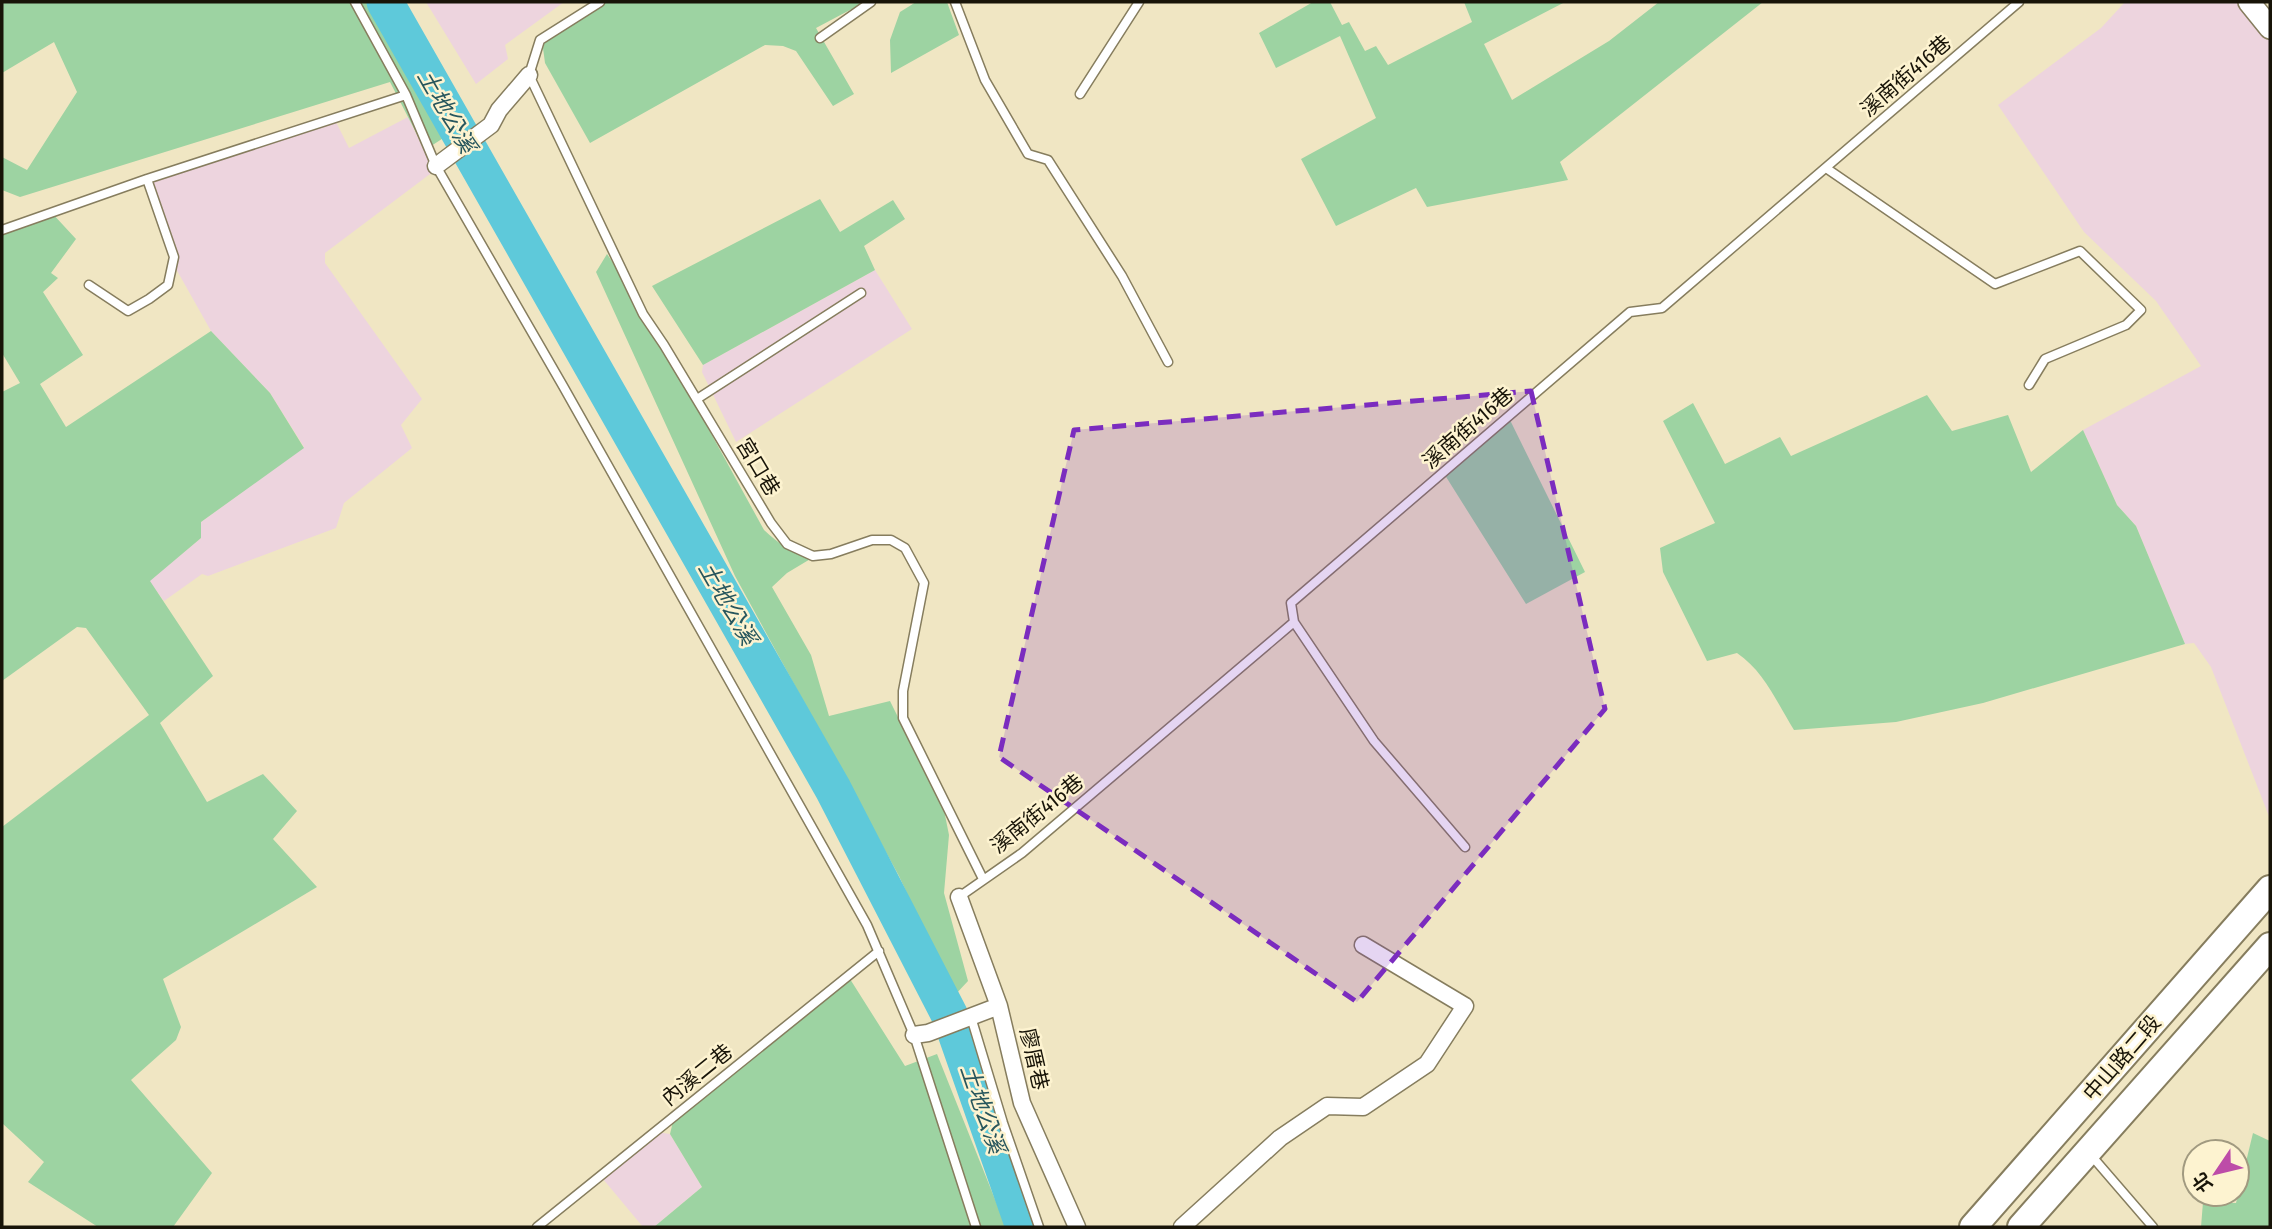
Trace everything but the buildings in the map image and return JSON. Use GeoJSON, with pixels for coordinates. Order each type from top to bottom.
{"type":"FeatureCollection","features":[{"type":"Feature","properties":{"kind":"main road","name":"中山路二段"},"geometry":{"type":"LineString","coordinates":[[1973,1227],[2270,889]]}},
{"type":"Feature","properties":{"kind":"main road","name":"中山路二段"},"geometry":{"type":"LineString","coordinates":[[2021,1227],[2270,946]]}},
{"type":"Feature","properties":{"kind":"street"},"geometry":{"type":"LineString","coordinates":[[2249,2],[2270,28]]}},
{"type":"Feature","properties":{"kind":"street"},"geometry":{"type":"LineString","coordinates":[[436,166],[491,125],[499,110],[529,75]]}},
{"type":"Feature","properties":{"kind":"street","name":"廖厝巷"},"geometry":{"type":"LineString","coordinates":[[959,897],[999,1006],[1022,1103],[1077,1227]]}},
{"type":"Feature","properties":{"kind":"street"},"geometry":{"type":"LineString","coordinates":[[1182,1227],[1279,1138],[1327,1106],[1363,1107],[1427,1064],[1465,1006],[1363,945]]}},
{"type":"Feature","properties":{"kind":"street"},"geometry":{"type":"LineString","coordinates":[[921,1034],[999,1006]]}},
{"type":"Feature","properties":{"kind":"lane"},"geometry":{"type":"LineString","coordinates":[[355,2],[406,95],[436,166],[867,925],[921,1034],[976,1227]]}},
{"type":"Feature","properties":{"kind":"lane"},"geometry":{"type":"LineString","coordinates":[[529,75],[540,40],[600,2]]}},
{"type":"Feature","properties":{"kind":"lane"},"geometry":{"type":"LineString","coordinates":[[820,37],[871,2]]}},
{"type":"Feature","properties":{"kind":"lane"},"geometry":{"type":"LineString","coordinates":[[955,2],[985,80],[1003,112],[1028,154],[1048,160],[1122,276],[1168,362]]}},
{"type":"Feature","properties":{"kind":"lane"},"geometry":{"type":"LineString","coordinates":[[1080,94],[1139,2]]}},
{"type":"Feature","properties":{"kind":"lane","name":"溪南街416巷"},"geometry":{"type":"LineString","coordinates":[[959,897],[1022,853],[1294,622],[1291,603],[1630,312],[1662,308],[2018,2]]}},
{"type":"Feature","properties":{"kind":"lane","name":"宮口巷"},"geometry":{"type":"LineString","coordinates":[[529,75],[643,314],[771,523],[787,544],[813,556],[831,554],[872,540],[891,540],[905,548],[924,583],[903,691],[903,718],[983,878]]}},
{"type":"Feature","properties":{"kind":"lane"},"geometry":{"type":"LineString","coordinates":[[3,226],[406,95]]}},
{"type":"Feature","properties":{"kind":"lane"},"geometry":{"type":"LineString","coordinates":[[1826,168],[1995,284],[2080,251],[2141,310],[2126,325],[2045,359],[2029,385]]}},
{"type":"Feature","properties":{"kind":"lane"},"geometry":{"type":"LineString","coordinates":[[89,285],[128,311],[167,285],[174,257],[147,179]]}},
{"type":"Feature","properties":{"kind":"lane"},"geometry":{"type":"LineString","coordinates":[[697,399],[861,293]]}},
{"type":"Feature","properties":{"kind":"lane"},"geometry":{"type":"LineString","coordinates":[[1294,622],[1374,741],[1465,847]]}},
{"type":"Feature","properties":{"kind":"lane","name":"內溪二巷"},"geometry":{"type":"LineString","coordinates":[[537,1227],[879,951]]}},
{"type":"Feature","properties":{"kind":"lane"},"geometry":{"type":"LineString","coordinates":[[971,1017],[1003,1123],[1039,1227]]}},
{"type":"Feature","properties":{"kind":"lane"},"geometry":{"type":"LineString","coordinates":[[2089,1151],[2153,1227]]}},
{"type":"Feature","properties":{"kind":"highlighted area"},"geometry":{"type":"Polygon","coordinates":[[[1531,391],[1605,709],[1357,1002],[999,757],[1074,430],[1531,391]]]}},
{"type":"Feature","properties":{"kind":"shaded area"},"geometry":{"type":"Polygon","coordinates":[[[426,2],[564,2],[505,45],[508,59],[476,84],[426,2]]]}},
{"type":"Feature","properties":{"kind":"shaded area"},"geometry":{"type":"Polygon","coordinates":[[[2125,2],[2237,2],[2270,40],[2270,819],[2211,667],[2194,643],[2185,644],[2136,526],[2117,505],[2083,430],[2201,366],[2156,301],[2084,232],[1998,105],[2101,28],[2125,2]]]}},
{"type":"Feature","properties":{"kind":"shaded area"},"geometry":{"type":"Polygon","coordinates":[[[408,117],[434,171],[325,253],[325,263],[422,399],[401,425],[412,448],[344,503],[336,528],[208,576],[202,574],[164,601],[149,581],[201,538],[201,522],[304,447],[270,393],[211,331],[175,267],[149,179],[334,118],[349,148],[408,117]]]}},
{"type":"Feature","properties":{"kind":"shaded area"},"geometry":{"type":"Polygon","coordinates":[[[875,270],[912,329],[736,442],[702,372],[703,365],[875,270]]]}},
{"type":"Feature","properties":{"kind":"shaded area"},"geometry":{"type":"Polygon","coordinates":[[[649,1131],[670,1134],[702,1187],[654,1227],[643,1227],[598,1173],[649,1131]]]}},
{"type":"Feature","properties":{"kind":"green space"},"geometry":{"type":"Polygon","coordinates":[[[2,2],[386,2],[451,133],[425,150],[390,82],[20,197],[2,190],[2,157],[27,170],[77,92],[54,42],[2,73],[2,2]]]}},
{"type":"Feature","properties":{"kind":"green space"},"geometry":{"type":"Polygon","coordinates":[[[593,2],[865,2],[816,28],[854,94],[833,106],[796,51],[783,46],[765,45],[590,143],[545,63],[543,48],[546,38],[593,2]]]}},
{"type":"Feature","properties":{"kind":"green space"},"geometry":{"type":"Polygon","coordinates":[[[916,2],[947,2],[959,35],[891,73],[890,40],[900,12],[916,2]]]}},
{"type":"Feature","properties":{"kind":"green space"},"geometry":{"type":"Polygon","coordinates":[[[1313,2],[1330,2],[1342,25],[1349,22],[1365,51],[1376,46],[1388,65],[1472,22],[1464,2],[1565,2],[1484,44],[1512,100],[1609,41],[1659,2],[1763,2],[1560,162],[1568,180],[1427,207],[1416,188],[1336,226],[1301,159],[1376,118],[1340,36],[1276,68],[1259,33],[1313,2]]]}},
{"type":"Feature","properties":{"kind":"green space"},"geometry":{"type":"Polygon","coordinates":[[[820,199],[840,232],[893,200],[905,219],[864,246],[875,270],[703,365],[652,286],[820,199]]]}},
{"type":"Feature","properties":{"kind":"green space"},"geometry":{"type":"Polygon","coordinates":[[[51,212],[76,239],[51,273],[58,278],[43,292],[83,355],[40,384],[66,427],[211,331],[270,393],[304,448],[201,522],[201,538],[150,581],[213,676],[160,723],[207,802],[263,774],[297,811],[273,839],[317,887],[163,979],[181,1027],[176,1040],[131,1080],[212,1173],[173,1227],[98,1227],[28,1182],[44,1162],[2,1123],[2,827],[149,715],[86,628],[77,627],[2,681],[2,392],[20,383],[2,353],[2,234],[51,212]]]}},
{"type":"Feature","properties":{"kind":"green space"},"geometry":{"type":"Polygon","coordinates":[[[607,254],[635,295],[764,530],[786,547],[812,558],[787,573],[772,587],[811,655],[829,716],[890,701],[944,810],[949,835],[944,893],[968,981],[954,996],[899,876],[735,576],[596,272],[607,254]]]}},
{"type":"Feature","properties":{"kind":"green space"},"geometry":{"type":"Polygon","coordinates":[[[1927,395],[1952,431],[2008,415],[2031,472],[2083,430],[2117,505],[2136,526],[2185,644],[1983,703],[1896,722],[1794,730],[1769,688],[1747,660],[1737,653],[1707,661],[1663,572],[1660,548],[1715,523],[1663,421],[1693,403],[1725,464],[1780,437],[1791,456],[1927,395]]]}},
{"type":"Feature","properties":{"kind":"green space"},"geometry":{"type":"Polygon","coordinates":[[[1508,416],[1585,572],[1526,604],[1443,472],[1508,416]]]}},
{"type":"Feature","properties":{"kind":"green space"},"geometry":{"type":"Polygon","coordinates":[[[850,979],[905,1066],[937,1054],[1006,1227],[654,1227],[702,1187],[670,1134],[675,1113],[850,979]]]}},
{"type":"Feature","properties":{"kind":"green space"},"geometry":{"type":"Polygon","coordinates":[[[2253,1133],[2270,1141],[2270,1227],[2201,1227],[2203,1208],[2251,1208],[2253,1133]]]}},
{"type":"Feature","properties":{"kind":"waterway","name":"土地公溪"},"geometry":{"type":"LineString","coordinates":[[385,2],[833,789],[950,1016],[1024,1227]]}}]}
